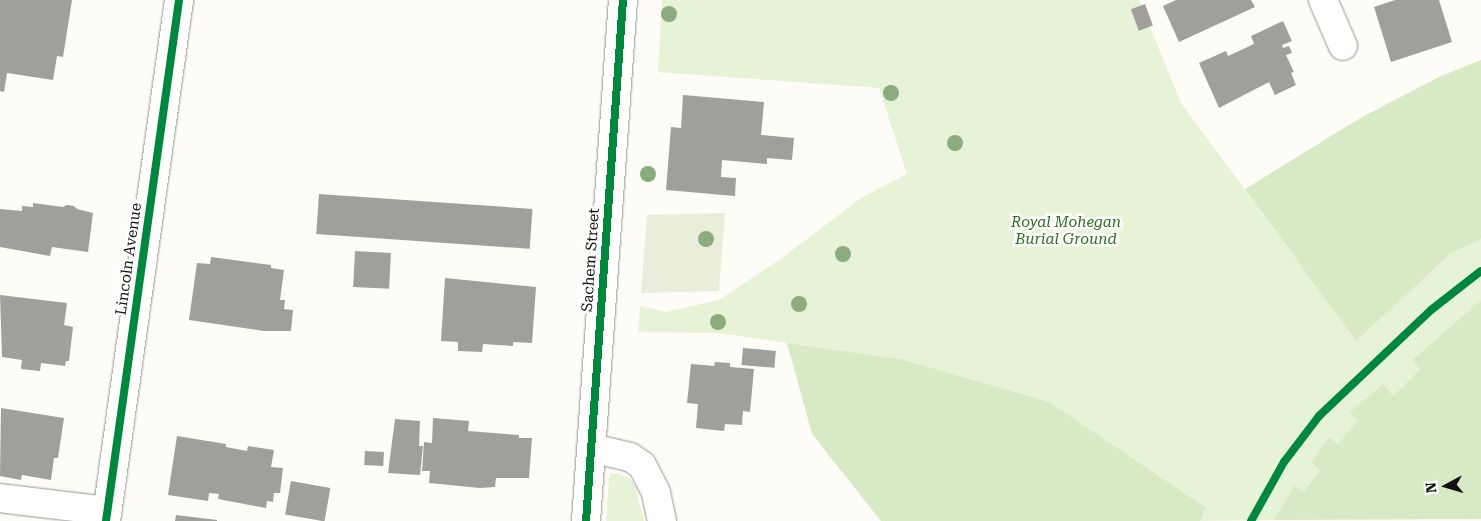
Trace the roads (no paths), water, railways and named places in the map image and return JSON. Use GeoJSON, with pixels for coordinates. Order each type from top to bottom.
{"type":"FeatureCollection","features":[{"type":"Feature","properties":{"kind":"street","name":"Lincoln Avenue"},"geometry":{"type":"LineString","coordinates":[[107,516],[178,0]]}},
{"type":"Feature","properties":{"kind":"street","name":"Sachem Street"},"geometry":{"type":"LineString","coordinates":[[586,521],[623,0]]}},
{"type":"Feature","properties":{"kind":"street"},"geometry":{"type":"LineString","coordinates":[[1323,0],[1343,46]]}},
{"type":"Feature","properties":{"kind":"street"},"geometry":{"type":"LineString","coordinates":[[591,448],[630,457],[642,465],[656,493],[662,521]]}},
{"type":"Feature","properties":{"kind":"street"},"geometry":{"type":"LineString","coordinates":[[0,498],[107,516]]}},
{"type":"Feature","properties":{"kind":"park label","name":"Royal Mohegan Burial Ground"},"geometry":{"type":"Point","coordinates":[1066,230]}}]}
